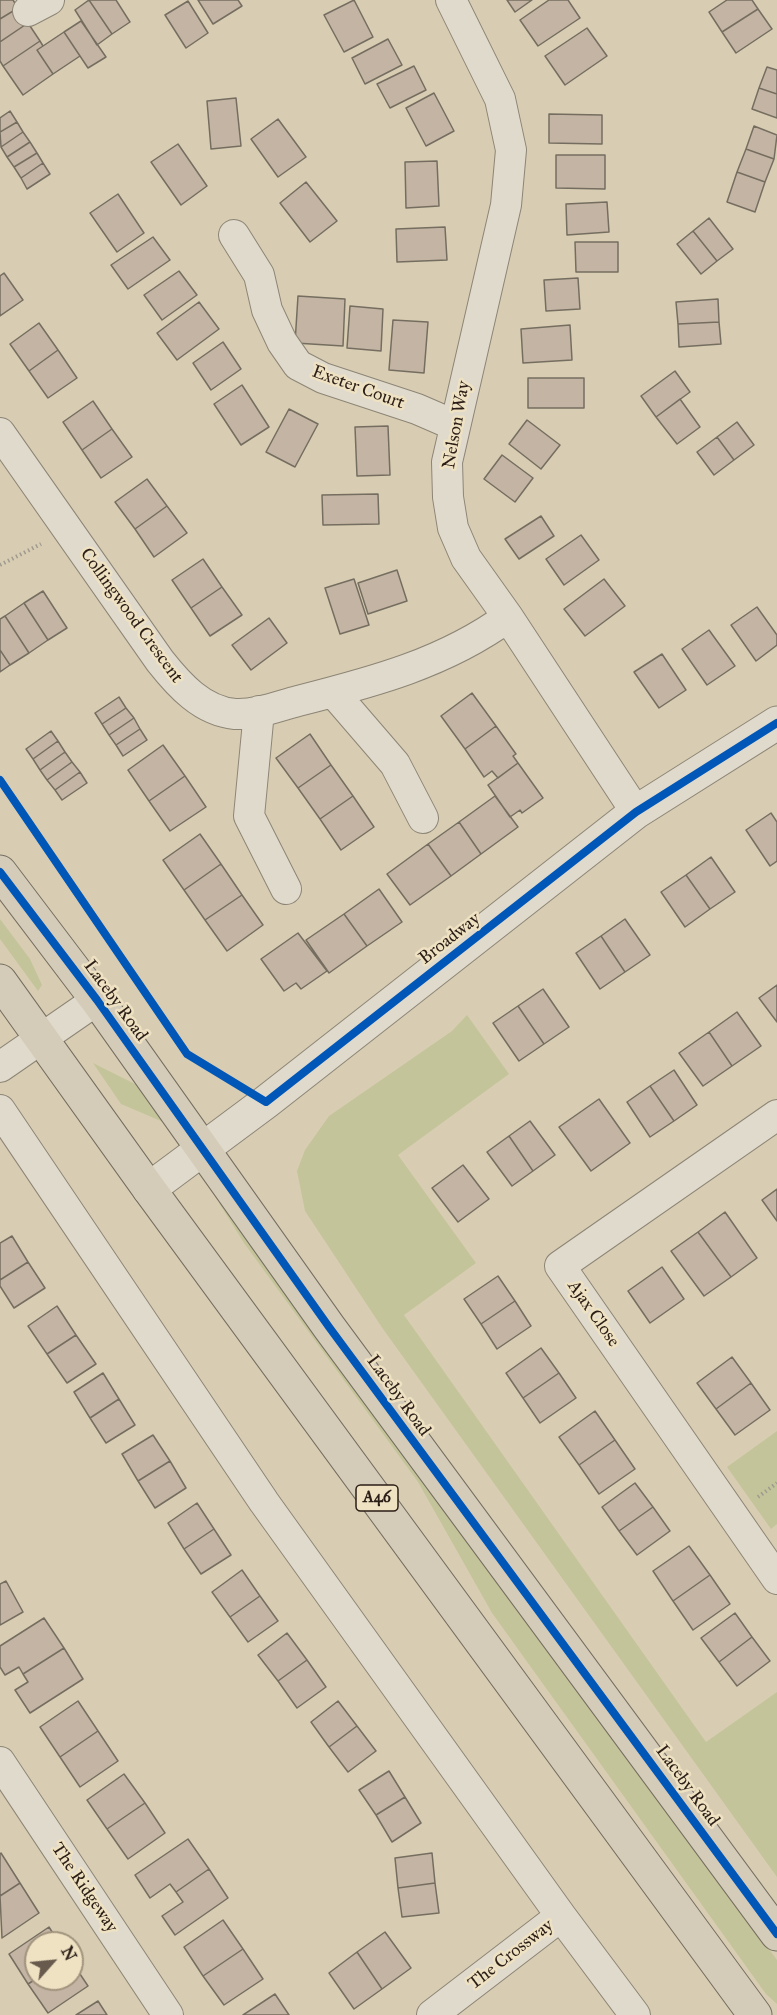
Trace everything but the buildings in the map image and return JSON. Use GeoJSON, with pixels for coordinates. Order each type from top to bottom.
{"type":"FeatureCollection","features":[{"type":"Feature","properties":{"kind":"highway","name":"Laceby Road"},"geometry":{"type":"LineString","coordinates":[[0,872],[97,1000],[201,1150],[777,1934]]}},
{"type":"Feature","properties":{"kind":"highway","name":"A46"},"geometry":{"type":"LineString","coordinates":[[0,981],[755,2015]]}},
{"type":"Feature","properties":{"kind":"street","name":"Nelson Way"},"geometry":{"type":"LineString","coordinates":[[451,0],[500,99],[511,150],[506,205],[447,462],[448,496],[453,528],[466,558],[508,617],[636,812]]}},
{"type":"Feature","properties":{"kind":"street","name":"Exeter Court"},"geometry":{"type":"LineString","coordinates":[[234,235],[259,275],[267,310],[282,342],[298,365],[322,378],[417,409],[454,425]]}},
{"type":"Feature","properties":{"kind":"street","name":"Collingwood Crescent"},"geometry":{"type":"LineString","coordinates":[[0,433],[160,661],[182,687],[208,707],[236,714],[259,711],[333,692],[434,661],[478,639],[508,617]]}},
{"type":"Feature","properties":{"kind":"street"},"geometry":{"type":"LineString","coordinates":[[333,692],[395,764],[423,818]]}},
{"type":"Feature","properties":{"kind":"street"},"geometry":{"type":"LineString","coordinates":[[259,711],[249,816],[286,889]]}},
{"type":"Feature","properties":{"kind":"street","name":"Broadway"},"geometry":{"type":"LineString","coordinates":[[149,1188],[636,812],[777,723]]}},
{"type":"Feature","properties":{"kind":"street","name":"Laceby Road"},"geometry":{"type":"LineString","coordinates":[[0,1068],[97,1000]]}},
{"type":"Feature","properties":{"kind":"street"},"geometry":{"type":"LineString","coordinates":[[0,1110],[264,1502],[561,1916],[635,2015]]}},
{"type":"Feature","properties":{"kind":"street","name":"Ajax Close"},"geometry":{"type":"LineString","coordinates":[[777,1115],[560,1266],[777,1579]]}},
{"type":"Feature","properties":{"kind":"street","name":"The Ridgeway"},"geometry":{"type":"LineString","coordinates":[[0,1761],[168,2015]]}},
{"type":"Feature","properties":{"kind":"street","name":"The Crossway"},"geometry":{"type":"LineString","coordinates":[[432,2015],[561,1916]]}},
{"type":"Feature","properties":{"kind":"path"},"geometry":{"type":"LineString","coordinates":[[0,565],[68,530]]}},
{"type":"Feature","properties":{"kind":"green space"},"geometry":{"type":"Polygon","coordinates":[[[0,919],[30,959],[42,985],[38,991],[0,939],[0,919]]]}},
{"type":"Feature","properties":{"kind":"green space"},"geometry":{"type":"Polygon","coordinates":[[[467,1015],[509,1074],[398,1155],[476,1263],[404,1315],[706,1742],[777,1692],[777,1877],[383,1329],[305,1211],[297,1171],[305,1150],[329,1116],[452,1031],[467,1015]]]}},
{"type":"Feature","properties":{"kind":"green space"},"geometry":{"type":"Polygon","coordinates":[[[93,1063],[145,1089],[175,1127],[121,1104],[93,1063]]]}},
{"type":"Feature","properties":{"kind":"green space"},"geometry":{"type":"Polygon","coordinates":[[[224,1199],[777,1960],[777,2004],[766,1994],[492,1613],[418,1482],[244,1243],[219,1203],[224,1199]]]}},
{"type":"Feature","properties":{"kind":"green space"},"geometry":{"type":"Polygon","coordinates":[[[777,1431],[777,1524],[771,1529],[727,1467],[777,1431]]]}},
{"type":"Feature","properties":{"kind":"cycle path"},"geometry":{"type":"LineString","coordinates":[[0,780],[187,1054],[266,1102],[636,812],[777,723]]}},
{"type":"Feature","properties":{"kind":"cycle path"},"geometry":{"type":"LineString","coordinates":[[0,872],[97,1000],[329,1327],[777,1934]]}}]}
